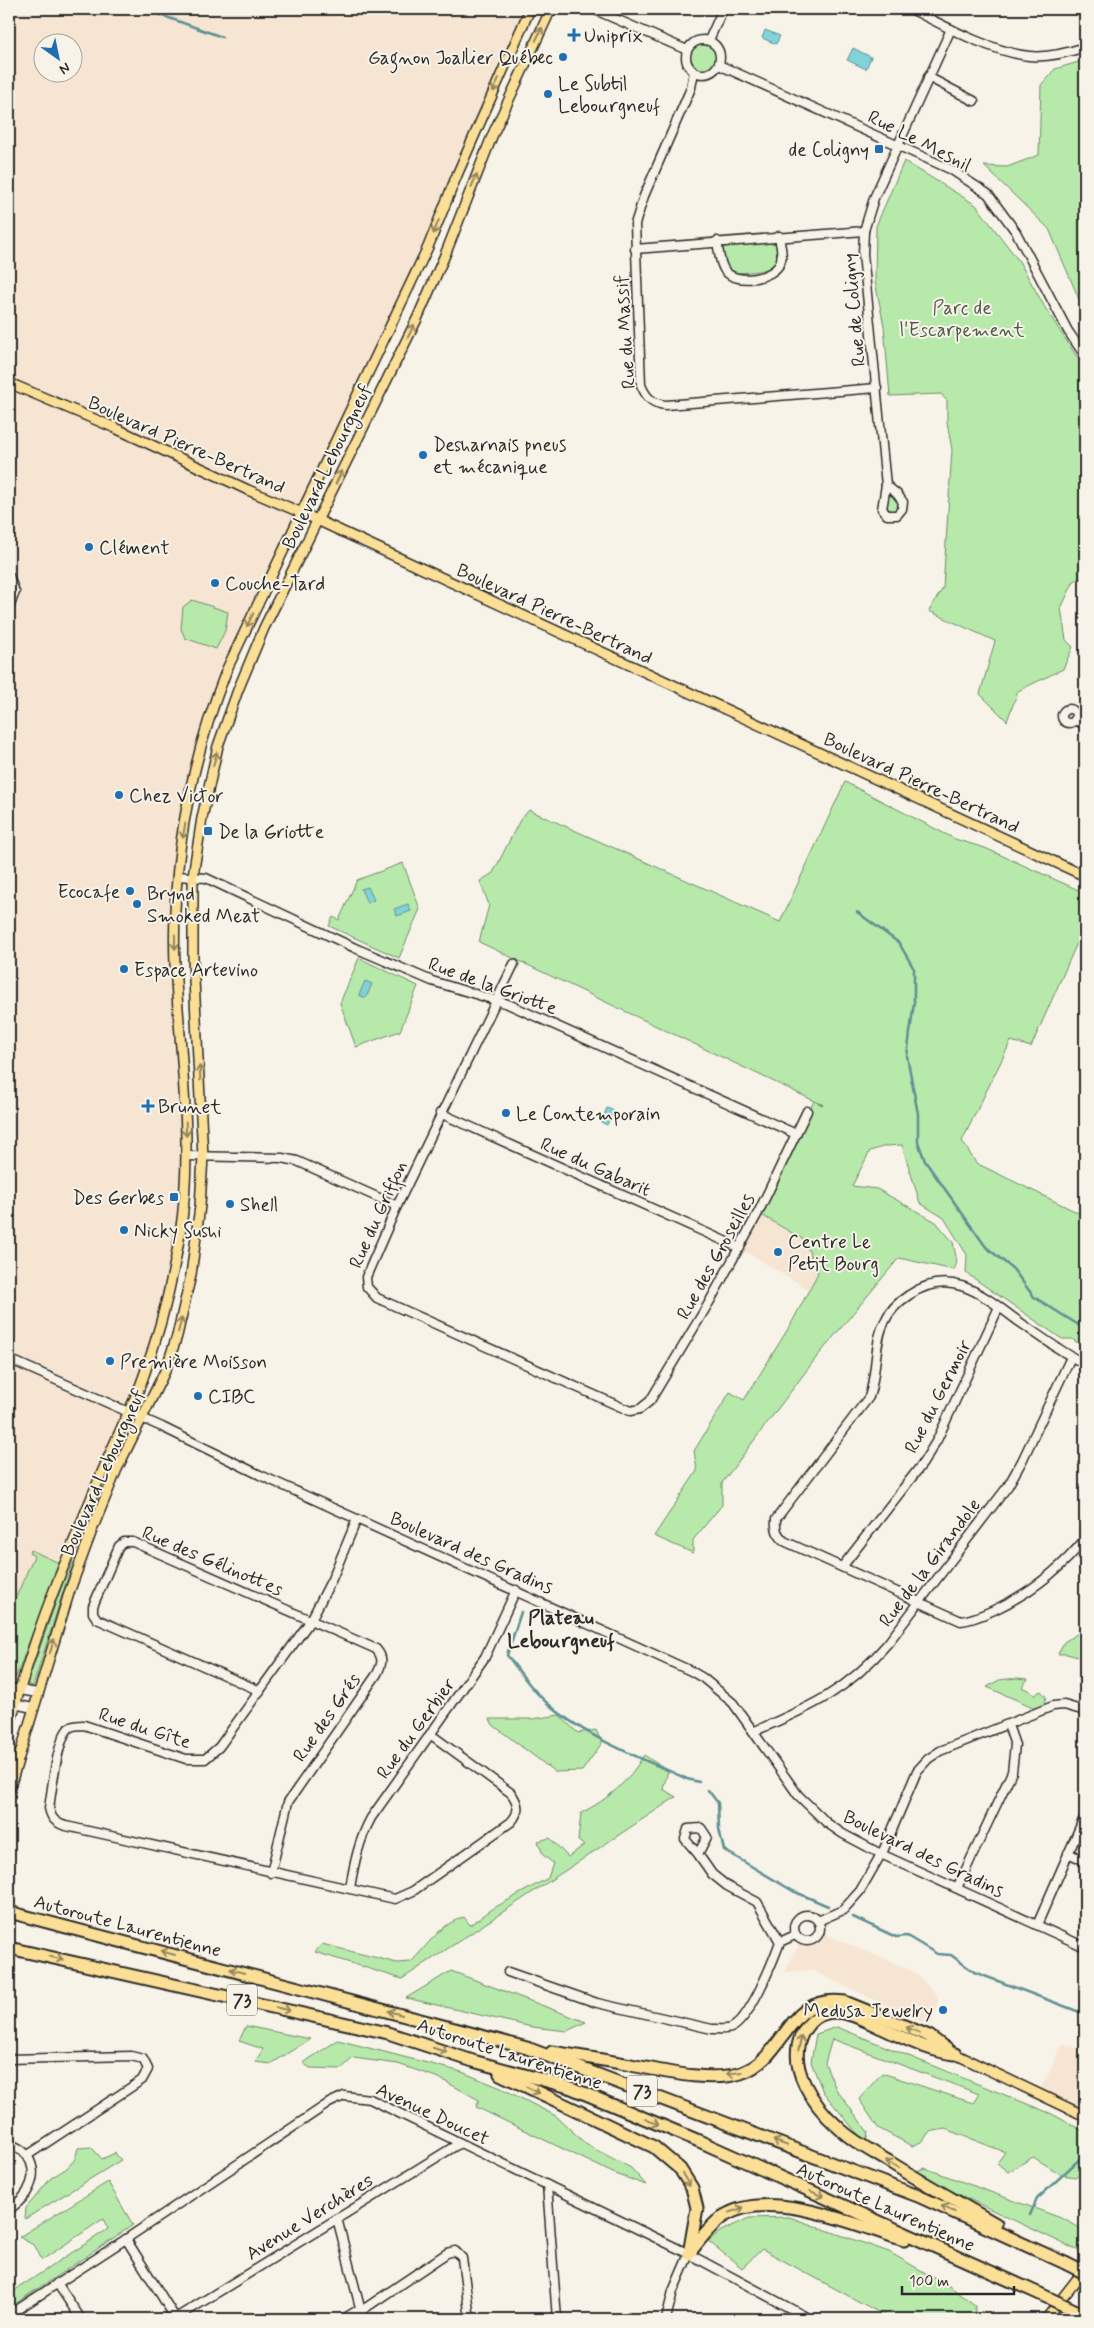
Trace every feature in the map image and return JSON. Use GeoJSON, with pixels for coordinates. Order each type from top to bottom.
{"type":"FeatureCollection","features":[{"type":"Feature","properties":{"kind":"highway"},"geometry":{"type":"LineString","coordinates":[[9,1905],[44,1920]]}},
{"type":"Feature","properties":{"kind":"highway","name":"Autoroute Laurentienne"},"geometry":{"type":"LineString","coordinates":[[9,1912],[527,2048],[918,2196],[1085,2273]]}},
{"type":"Feature","properties":{"kind":"highway","name":"Autoroute Laurentienne"},"geometry":{"type":"LineString","coordinates":[[9,1948],[388,2033],[473,2061],[570,2087],[1085,2314]]}},
{"type":"Feature","properties":{"kind":"highway"},"geometry":{"type":"LineString","coordinates":[[527,2048],[672,2073],[711,2076],[741,2073],[760,2063],[775,2049],[796,2018],[808,2007],[833,2000],[846,2002],[929,2036],[955,2054]]}},
{"type":"Feature","properties":{"kind":"highway"},"geometry":{"type":"LineString","coordinates":[[955,2054],[944,2053],[912,2042],[861,2018],[835,2012],[815,2017],[807,2024],[801,2037],[798,2052],[801,2077],[818,2107],[838,2128],[904,2171],[1060,2261]]}},
{"type":"Feature","properties":{"kind":"highway"},"geometry":{"type":"LineString","coordinates":[[473,2061],[654,2147],[680,2169],[692,2188],[697,2208],[689,2254]]}},
{"type":"Feature","properties":{"kind":"highway"},"geometry":{"type":"LineString","coordinates":[[689,2254],[709,2229],[723,2216],[742,2208],[766,2205],[810,2211],[952,2254]]}},
{"type":"Feature","properties":{"kind":"main road","name":"Boulevard Lebourgneuf"},"geometry":{"type":"LineString","coordinates":[[9,1728],[12,1703],[19,1689],[66,1559],[129,1412],[152,1352],[175,1257],[180,1228],[186,1156],[185,1106],[175,965],[177,876],[191,786],[207,720],[227,669],[428,247],[457,175],[530,9]]}},
{"type":"Feature","properties":{"kind":"main road","name":"Boulevard Lebourgneuf"},"geometry":{"type":"LineString","coordinates":[[9,1790],[60,1618],[117,1469],[166,1368],[183,1313],[196,1243],[203,1157],[193,960],[193,876],[211,774],[238,690],[264,628],[417,319],[494,134],[551,9]]}},
{"type":"Feature","properties":{"kind":"main road","name":"Boulevard Pierre-Bertrand"},"geometry":{"type":"LineString","coordinates":[[9,383],[113,427],[302,513],[1085,876]]}},
{"type":"Feature","properties":{"kind":"main road"},"geometry":{"type":"LineString","coordinates":[[955,2054],[1085,2116]]}},
{"type":"Feature","properties":{"kind":"main road"},"geometry":{"type":"LineString","coordinates":[[1046,2319],[1085,2269]]}},
{"type":"Feature","properties":{"kind":"street"},"geometry":{"type":"LineString","coordinates":[[593,9],[687,50]]}},
{"type":"Feature","properties":{"kind":"street"},"geometry":{"type":"LineString","coordinates":[[709,40],[724,9]]}},
{"type":"Feature","properties":{"kind":"street"},"geometry":{"type":"LineString","coordinates":[[911,9],[951,29],[1008,52],[1029,56],[1052,56],[1085,47]]}},
{"type":"Feature","properties":{"kind":"street","name":"Rue de Coligny"},"geometry":{"type":"LineString","coordinates":[[886,485],[863,254],[864,231],[874,198],[897,144],[951,29]]}},
{"type":"Feature","properties":{"kind":"street"},"geometry":{"type":"LineString","coordinates":[[709,40],[716,45],[720,52],[718,65],[707,74],[694,72],[686,61],[687,50],[696,41],[709,40]]}},
{"type":"Feature","properties":{"kind":"street","name":"Rue Le Mesnil"},"geometry":{"type":"LineString","coordinates":[[718,65],[950,169],[988,194],[1016,232],[1068,331],[1085,356]]}},
{"type":"Feature","properties":{"kind":"street","name":"Rue du Massif"},"geometry":{"type":"LineString","coordinates":[[694,72],[691,88],[644,196],[635,224],[641,385],[645,394],[657,405],[877,388]]}},
{"type":"Feature","properties":{"kind":"street"},"geometry":{"type":"LineString","coordinates":[[928,77],[974,101]]}},
{"type":"Feature","properties":{"kind":"street"},"geometry":{"type":"LineString","coordinates":[[635,249],[779,236],[864,231]]}},
{"type":"Feature","properties":{"kind":"street"},"geometry":{"type":"LineString","coordinates":[[718,241],[724,269],[734,277],[752,278],[769,274],[780,264],[782,257],[779,236]]}},
{"type":"Feature","properties":{"kind":"street"},"geometry":{"type":"LineString","coordinates":[[9,576],[15,592],[9,608]]}},
{"type":"Feature","properties":{"kind":"street"},"geometry":{"type":"LineString","coordinates":[[1075,720],[1085,725]]}},
{"type":"Feature","properties":{"kind":"street","name":"Rue de la Griotte"},"geometry":{"type":"LineString","coordinates":[[177,876],[206,878],[354,948],[432,981],[496,1000],[796,1134]]}},
{"type":"Feature","properties":{"kind":"street","name":"Rue du Griffon"},"geometry":{"type":"LineString","coordinates":[[514,964],[396,1206],[366,1277],[367,1287],[371,1293],[630,1411],[640,1409]]}},
{"type":"Feature","properties":{"kind":"street","name":"Rue des Groseilles"},"geometry":{"type":"LineString","coordinates":[[640,1409],[650,1401],[740,1248],[807,1111]]}},
{"type":"Feature","properties":{"kind":"street","name":"Rue du Gabarit"},"geometry":{"type":"LineString","coordinates":[[440,1113],[740,1248]]}},
{"type":"Feature","properties":{"kind":"street"},"geometry":{"type":"LineString","coordinates":[[186,1156],[282,1158],[297,1161],[396,1206]]}},
{"type":"Feature","properties":{"kind":"street"},"geometry":{"type":"LineString","coordinates":[[1085,1364],[1071,1357],[978,1292],[966,1287],[943,1283],[915,1290],[901,1300],[888,1315],[882,1327],[873,1387],[869,1398],[776,1519],[775,1526],[778,1535],[784,1541],[961,1621],[981,1616],[1031,1591],[1054,1572],[1085,1539]]}},
{"type":"Feature","properties":{"kind":"street","name":"Rue du Germoir"},"geometry":{"type":"LineString","coordinates":[[842,1567],[923,1463],[944,1424],[999,1307]]}},
{"type":"Feature","properties":{"kind":"street","name":"Rue de la Girandole"},"geometry":{"type":"LineString","coordinates":[[754,1731],[823,1699],[846,1685],[870,1665],[1008,1486],[1022,1461],[1071,1357]]}},
{"type":"Feature","properties":{"kind":"street","name":"Boulevard des Gradins"},"geometry":{"type":"LineString","coordinates":[[9,1359],[129,1412],[358,1519],[674,1662],[703,1678],[733,1703],[754,1731],[785,1779],[814,1811],[843,1834],[881,1854],[1085,1947]]}},
{"type":"Feature","properties":{"kind":"street","name":"Rue du Gîte"},"geometry":{"type":"LineString","coordinates":[[358,1519],[332,1579],[311,1620],[219,1747],[205,1759],[186,1759],[84,1724],[70,1728],[62,1741],[49,1808],[50,1815],[59,1824],[271,1873],[350,1888],[395,1899],[404,1896],[511,1822],[516,1816],[518,1809],[517,1801],[512,1793],[430,1734]]}},
{"type":"Feature","properties":{"kind":"street","name":"Rue des Gélinottes"},"geometry":{"type":"LineString","coordinates":[[260,1692],[98,1619],[93,1613],[93,1606],[119,1546],[124,1542],[133,1542],[311,1620]]}},
{"type":"Feature","properties":{"kind":"street","name":"Rue du Gerbier"},"geometry":{"type":"LineString","coordinates":[[350,1888],[363,1833],[430,1734],[485,1658],[516,1590]]}},
{"type":"Feature","properties":{"kind":"street","name":"Rue des Grés"},"geometry":{"type":"LineString","coordinates":[[271,1873],[288,1802],[382,1664],[381,1654],[376,1649],[311,1620]]}},
{"type":"Feature","properties":{"kind":"street"},"geometry":{"type":"LineString","coordinates":[[9,1688],[37,1693]]}},
{"type":"Feature","properties":{"kind":"street"},"geometry":{"type":"LineString","coordinates":[[12,1703],[33,1708]]}},
{"type":"Feature","properties":{"kind":"street"},"geometry":{"type":"LineString","coordinates":[[818,1921],[849,1905],[860,1891],[881,1854],[917,1771],[928,1759],[940,1751],[1052,1706],[1064,1705],[1085,1710]]}},
{"type":"Feature","properties":{"kind":"street"},"geometry":{"type":"LineString","coordinates":[[957,1888],[1012,1772],[1014,1745],[1008,1725]]}},
{"type":"Feature","properties":{"kind":"street"},"geometry":{"type":"LineString","coordinates":[[1037,1925],[1083,1820]]}},
{"type":"Feature","properties":{"kind":"street"},"geometry":{"type":"LineString","coordinates":[[1068,1853],[1085,1860]]}},
{"type":"Feature","properties":{"kind":"street"},"geometry":{"type":"LineString","coordinates":[[698,1854],[712,1874],[721,1882],[757,1902],[780,1942]]}},
{"type":"Feature","properties":{"kind":"street"},"geometry":{"type":"LineString","coordinates":[[810,1915],[818,1921],[819,1932],[814,1939],[805,1941],[795,1935],[794,1923],[800,1916],[810,1915]]}},
{"type":"Feature","properties":{"kind":"street"},"geometry":{"type":"LineString","coordinates":[[508,1972],[597,2003],[712,2029],[731,2028],[740,2022],[749,2009],[771,1969],[780,1942],[795,1935]]}},
{"type":"Feature","properties":{"kind":"street"},"geometry":{"type":"LineString","coordinates":[[9,2059],[131,2056],[143,2059],[148,2069],[142,2080],[28,2155]]}},
{"type":"Feature","properties":{"kind":"street","name":"Avenue Doucet"},"geometry":{"type":"LineString","coordinates":[[9,2315],[329,2103],[344,2096],[370,2099],[689,2254],[810,2319]]}},
{"type":"Feature","properties":{"kind":"street","name":"Avenue Verchères"},"geometry":{"type":"LineString","coordinates":[[176,2319],[460,2143]]}},
{"type":"Feature","properties":{"kind":"street"},"geometry":{"type":"LineString","coordinates":[[9,2144],[22,2149],[28,2155],[32,2164],[32,2177],[28,2191],[9,2210]]}},
{"type":"Feature","properties":{"kind":"street"},"geometry":{"type":"LineString","coordinates":[[547,2185],[558,2319]]}},
{"type":"Feature","properties":{"kind":"street"},"geometry":{"type":"LineString","coordinates":[[337,2218],[361,2313]]}},
{"type":"Feature","properties":{"kind":"street"},"geometry":{"type":"LineString","coordinates":[[126,2239],[176,2319]]}},
{"type":"Feature","properties":{"kind":"street"},"geometry":{"type":"LineString","coordinates":[[343,2319],[361,2313],[446,2253],[455,2251],[462,2258],[470,2319]]}},
{"type":"Feature","properties":{"kind":"street"},"geometry":{"type":"LineString","coordinates":[[666,2319],[673,2291],[689,2254]]}},
{"type":"Feature","properties":{"kind":"street"},"geometry":{"type":"LineString","coordinates":[[57,2283],[80,2319]]}},
{"type":"Feature","properties":{"kind":"shaded area"},"geometry":{"type":"Polygon","coordinates":[[[9,9],[531,9],[207,720],[176,892],[185,1106],[180,1233],[152,1352],[33,1647],[9,1668],[9,9]]]}},
{"type":"Feature","properties":{"kind":"shaded area","name":"Centre Le Petit Bourg"},"geometry":{"type":"Polygon","coordinates":[[[758,1213],[804,1240],[818,1273],[809,1290],[740,1248],[758,1213]]]}},
{"type":"Feature","properties":{"kind":"shaded area"},"geometry":{"type":"Polygon","coordinates":[[[819,1932],[911,1970],[935,1993],[939,2000],[930,2026],[811,1970],[785,1972],[801,1940],[814,1939],[819,1932]]]}},
{"type":"Feature","properties":{"kind":"shaded area"},"geometry":{"type":"Polygon","coordinates":[[[1063,2043],[1085,2051],[1085,2116],[1039,2094],[1063,2043]]]}},
{"type":"Feature","properties":{"kind":"green space"},"geometry":{"type":"Polygon","coordinates":[[[703,40],[710,41],[715,45],[719,50],[719,64],[715,69],[710,73],[703,74],[696,73],[691,69],[687,64],[686,57],[687,50],[691,45],[696,41],[703,40]]]}},
{"type":"Feature","properties":{"kind":"green space"},"geometry":{"type":"Polygon","coordinates":[[[1085,60],[1085,313],[1049,229],[984,166],[1007,167],[1039,155],[1041,85],[1055,69],[1085,60]]]}},
{"type":"Feature","properties":{"kind":"green space","name":"Parc de l'Escarpement"},"geometry":{"type":"Polygon","coordinates":[[[904,161],[976,205],[1019,261],[1047,311],[1085,369],[1085,576],[1074,581],[1061,608],[1066,640],[1073,647],[1063,669],[1018,691],[1007,721],[980,694],[995,641],[929,611],[943,588],[952,450],[947,422],[947,401],[941,394],[890,396],[884,326],[875,281],[876,226],[904,161]]]}},
{"type":"Feature","properties":{"kind":"green space"},"geometry":{"type":"Polygon","coordinates":[[[776,240],[779,257],[773,266],[767,269],[735,273],[725,264],[722,245],[776,240]]]}},
{"type":"Feature","properties":{"kind":"green space"},"geometry":{"type":"Polygon","coordinates":[[[889,491],[899,501],[897,511],[891,511],[886,506],[889,491]]]}},
{"type":"Feature","properties":{"kind":"green space"},"geometry":{"type":"Polygon","coordinates":[[[192,600],[228,612],[225,631],[216,649],[185,638],[181,629],[183,607],[192,600]]]}},
{"type":"Feature","properties":{"kind":"green space"},"geometry":{"type":"Polygon","coordinates":[[[845,782],[955,839],[985,848],[1085,893],[1085,925],[1031,1047],[1011,1041],[962,1141],[976,1163],[1085,1216],[1085,1348],[1072,1339],[1062,1339],[966,1273],[967,1255],[944,1218],[920,1203],[902,1145],[886,1146],[870,1151],[852,1186],[877,1189],[936,1222],[953,1242],[957,1262],[954,1270],[899,1258],[816,1358],[722,1483],[722,1505],[693,1540],[693,1553],[654,1536],[697,1471],[694,1451],[730,1392],[744,1400],[791,1324],[818,1273],[804,1240],[758,1213],[814,1101],[823,1105],[479,942],[489,905],[480,881],[493,873],[520,820],[529,810],[780,922],[845,782]]]}},
{"type":"Feature","properties":{"kind":"green space"},"geometry":{"type":"Polygon","coordinates":[[[403,863],[420,909],[399,958],[329,926],[333,917],[339,920],[357,880],[403,863]]]}},
{"type":"Feature","properties":{"kind":"green space"},"geometry":{"type":"Polygon","coordinates":[[[359,958],[418,986],[400,1031],[356,1047],[340,1003],[359,958]]]}},
{"type":"Feature","properties":{"kind":"green space"},"geometry":{"type":"Polygon","coordinates":[[[31,1550],[59,1563],[16,1677],[9,1681],[9,1613],[34,1556],[29,1553],[31,1550]]]}},
{"type":"Feature","properties":{"kind":"green space"},"geometry":{"type":"Polygon","coordinates":[[[71,1560],[73,1561],[33,1686],[27,1684],[71,1560]]]}},
{"type":"Feature","properties":{"kind":"green space"},"geometry":{"type":"Polygon","coordinates":[[[1085,1629],[1085,1659],[1067,1654],[1058,1654],[1064,1642],[1085,1629]]]}},
{"type":"Feature","properties":{"kind":"green space"},"geometry":{"type":"Polygon","coordinates":[[[1028,1679],[1022,1687],[1035,1694],[1041,1691],[1046,1697],[1042,1711],[987,1687],[999,1680],[1028,1679]]]}},
{"type":"Feature","properties":{"kind":"green space"},"geometry":{"type":"Polygon","coordinates":[[[559,1715],[578,1733],[596,1730],[602,1743],[582,1771],[555,1772],[493,1725],[490,1719],[532,1719],[559,1715]]]}},
{"type":"Feature","properties":{"kind":"green space"},"geometry":{"type":"Polygon","coordinates":[[[644,1755],[668,1771],[663,1789],[676,1797],[402,1979],[315,1952],[322,1944],[397,1963],[411,1962],[441,1930],[456,1920],[464,1917],[470,1925],[494,1908],[548,1878],[553,1863],[543,1855],[538,1841],[550,1838],[568,1857],[584,1845],[578,1841],[581,1813],[617,1789],[638,1765],[644,1755]]]}},
{"type":"Feature","properties":{"kind":"green space"},"geometry":{"type":"Polygon","coordinates":[[[451,1971],[586,2022],[567,2031],[532,2027],[406,1998],[451,1971]]]}},
{"type":"Feature","properties":{"kind":"green space"},"geometry":{"type":"Polygon","coordinates":[[[246,2026],[310,2039],[271,2064],[255,2062],[263,2049],[239,2041],[246,2026]]]}},
{"type":"Feature","properties":{"kind":"green space"},"geometry":{"type":"Polygon","coordinates":[[[837,2027],[1052,2114],[1085,2132],[1085,2174],[1083,2172],[1075,2177],[1062,2175],[1033,2157],[1008,2172],[997,2163],[1005,2152],[945,2129],[929,2132],[923,2141],[912,2146],[878,2128],[859,2099],[882,2073],[973,2103],[979,2094],[832,2039],[825,2063],[836,2089],[868,2132],[866,2144],[823,2092],[811,2062],[816,2034],[837,2027]]]}},
{"type":"Feature","properties":{"kind":"green space"},"geometry":{"type":"Polygon","coordinates":[[[338,2040],[462,2072],[501,2088],[556,2116],[587,2145],[631,2168],[646,2185],[613,2173],[476,2107],[479,2100],[439,2078],[398,2064],[353,2058],[341,2069],[310,2068],[303,2063],[338,2040]]]}},
{"type":"Feature","properties":{"kind":"green space"},"geometry":{"type":"Polygon","coordinates":[[[91,2147],[102,2159],[115,2153],[121,2160],[25,2219],[26,2208],[51,2178],[67,2168],[75,2159],[78,2148],[91,2147]]]}},
{"type":"Feature","properties":{"kind":"green space"},"geometry":{"type":"Polygon","coordinates":[[[925,2168],[1073,2224],[1082,2230],[1084,2234],[1084,2245],[1081,2252],[937,2184],[916,2171],[925,2168]]]}},
{"type":"Feature","properties":{"kind":"green space"},"geometry":{"type":"Polygon","coordinates":[[[108,2182],[133,2225],[9,2308],[9,2294],[108,2229],[103,2219],[42,2260],[35,2246],[19,2237],[108,2182]]]}},
{"type":"Feature","properties":{"kind":"green space"},"geometry":{"type":"Polygon","coordinates":[[[789,2217],[889,2252],[952,2288],[975,2305],[975,2319],[891,2319],[762,2249],[742,2268],[708,2241],[721,2231],[749,2218],[789,2217]]]}},
{"type":"Feature","properties":{"kind":"water"},"geometry":{"type":"Polygon","coordinates":[[[765,30],[780,36],[776,44],[762,38],[765,30]]]}},
{"type":"Feature","properties":{"kind":"water"},"geometry":{"type":"Polygon","coordinates":[[[853,48],[871,57],[866,69],[847,60],[853,48]]]}},
{"type":"Feature","properties":{"kind":"water"},"geometry":{"type":"Polygon","coordinates":[[[368,887],[374,900],[367,903],[361,889],[368,887]]]}},
{"type":"Feature","properties":{"kind":"water"},"geometry":{"type":"Polygon","coordinates":[[[408,904],[411,911],[397,916],[394,909],[408,904]]]}},
{"type":"Feature","properties":{"kind":"water"},"geometry":{"type":"Polygon","coordinates":[[[365,981],[372,984],[366,998],[359,995],[365,981]]]}},
{"type":"Feature","properties":{"kind":"water"},"geometry":{"type":"Polygon","coordinates":[[[607,1108],[614,1111],[607,1125],[601,1122],[607,1108]]]}},
{"type":"Feature","properties":{"kind":"waterway"},"geometry":{"type":"LineString","coordinates":[[144,9],[222,37]]}},
{"type":"Feature","properties":{"kind":"waterway"},"geometry":{"type":"LineString","coordinates":[[857,912],[899,943],[914,969],[914,1002],[907,1056],[918,1114],[918,1142],[925,1161],[986,1247],[1013,1269],[1034,1297],[1085,1329]]}},
{"type":"Feature","properties":{"kind":"waterway"},"geometry":{"type":"LineString","coordinates":[[521,1612],[507,1655],[525,1680],[541,1697],[561,1715],[595,1736],[687,1779],[699,1782]]}},
{"type":"Feature","properties":{"kind":"waterway"},"geometry":{"type":"LineString","coordinates":[[708,1790],[718,1803],[719,1829],[724,1850],[793,1891],[828,1906]]}},
{"type":"Feature","properties":{"kind":"waterway"},"geometry":{"type":"LineString","coordinates":[[853,1917],[896,1937],[907,1936],[937,1954],[951,1955],[974,1972],[1085,2014]]}},
{"type":"Feature","properties":{"kind":"waterway"},"geometry":{"type":"LineString","coordinates":[[1030,2215],[1037,2199],[1085,2154]]}},
{"type":"Feature","properties":{"kind":"place","name":"Uniprix"},"geometry":{"type":"Point","coordinates":[574,35]}},
{"type":"Feature","properties":{"kind":"place","name":"Gagnon Joallier Québec"},"geometry":{"type":"Point","coordinates":[563,57]}},
{"type":"Feature","properties":{"kind":"place","name":"Le Subtil Lebourgneuf"},"geometry":{"type":"Point","coordinates":[548,94]}},
{"type":"Feature","properties":{"kind":"place","name":"de Coligny"},"geometry":{"type":"Point","coordinates":[879,149]}},
{"type":"Feature","properties":{"kind":"place","name":"Desharnais pneus et mécanique"},"geometry":{"type":"Point","coordinates":[423,455]}},
{"type":"Feature","properties":{"kind":"place","name":"Clément"},"geometry":{"type":"Point","coordinates":[89,547]}},
{"type":"Feature","properties":{"kind":"place","name":"Couche-Tard"},"geometry":{"type":"Point","coordinates":[215,583]}},
{"type":"Feature","properties":{"kind":"place","name":"Chez Victor"},"geometry":{"type":"Point","coordinates":[119,795]}},
{"type":"Feature","properties":{"kind":"place","name":"De la Griotte"},"geometry":{"type":"Point","coordinates":[208,831]}},
{"type":"Feature","properties":{"kind":"place","name":"Ecocafe"},"geometry":{"type":"Point","coordinates":[130,891]}},
{"type":"Feature","properties":{"kind":"place","name":"Brynd Smoked Meat"},"geometry":{"type":"Point","coordinates":[137,904]}},
{"type":"Feature","properties":{"kind":"place","name":"Espace Artevino"},"geometry":{"type":"Point","coordinates":[124,969]}},
{"type":"Feature","properties":{"kind":"place","name":"Brunet"},"geometry":{"type":"Point","coordinates":[148,1106]}},
{"type":"Feature","properties":{"kind":"place","name":"Le Contemporain"},"geometry":{"type":"Point","coordinates":[506,1113]}},
{"type":"Feature","properties":{"kind":"place","name":"Des Gerbes"},"geometry":{"type":"Point","coordinates":[174,1197]}},
{"type":"Feature","properties":{"kind":"place","name":"Shell"},"geometry":{"type":"Point","coordinates":[230,1204]}},
{"type":"Feature","properties":{"kind":"place","name":"Nicky Sushi"},"geometry":{"type":"Point","coordinates":[124,1230]}},
{"type":"Feature","properties":{"kind":"place","name":"Centre Le Petit Bourg"},"geometry":{"type":"Point","coordinates":[778,1252]}},
{"type":"Feature","properties":{"kind":"place","name":"Première Moisson"},"geometry":{"type":"Point","coordinates":[110,1361]}},
{"type":"Feature","properties":{"kind":"place","name":"CIBC"},"geometry":{"type":"Point","coordinates":[198,1396]}},
{"type":"Feature","properties":{"kind":"place","name":"Medusa Jewelry"},"geometry":{"type":"Point","coordinates":[943,2010]}},
{"type":"Feature","properties":{"kind":"district","name":"Plateau Lebourgneuf"},"geometry":{"type":"Point","coordinates":[561,1628]}}]}
